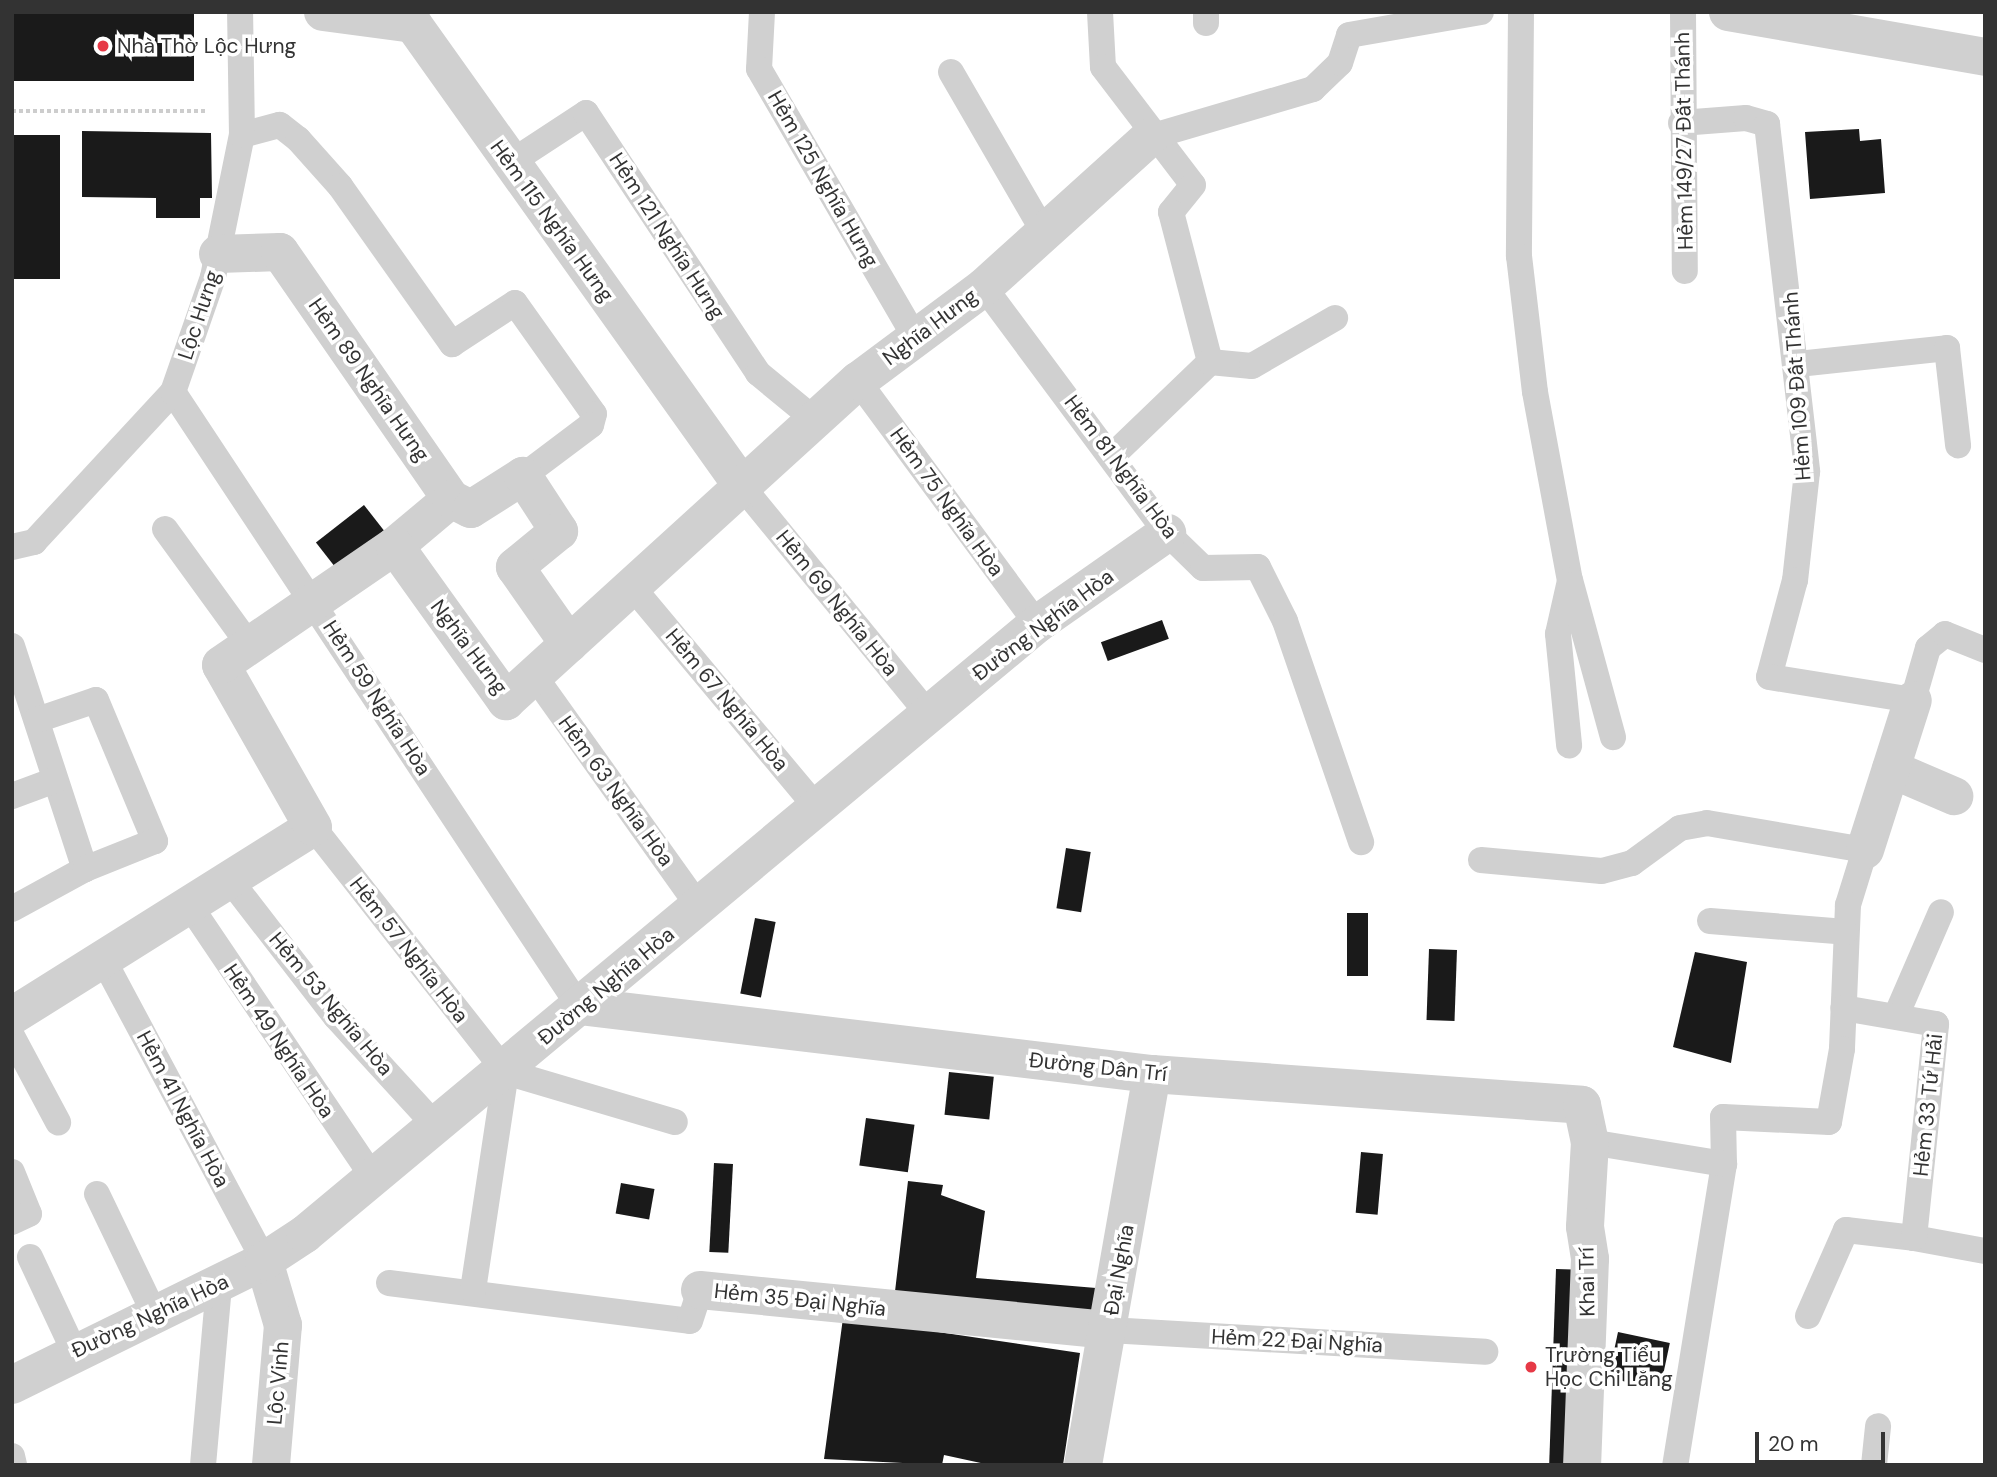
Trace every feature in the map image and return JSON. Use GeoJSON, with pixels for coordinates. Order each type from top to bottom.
{"type":"FeatureCollection","features":[{"type":"Feature","properties":{"kind":"street","name":"Hẻm 115 Nghĩa Hưng"},"geometry":{"type":"LineString","coordinates":[[323,12],[413,24],[745,490]]}},
{"type":"Feature","properties":{"kind":"street"},"geometry":{"type":"LineString","coordinates":[[1728,12],[1985,57]]}},
{"type":"Feature","properties":{"kind":"street","name":"Nghĩa Hưng"},"geometry":{"type":"LineString","coordinates":[[395,546],[506,701],[533,674],[745,490],[858,381],[984,287],[1150,136]]}},
{"type":"Feature","properties":{"kind":"street","name":"Hẻm 89 Nghĩa Hưng"},"geometry":{"type":"LineString","coordinates":[[218,254],[280,252],[451,499]]}},
{"type":"Feature","properties":{"kind":"street"},"geometry":{"type":"LineString","coordinates":[[12,1016],[102,957],[313,827],[221,665],[395,546],[451,499],[471,509],[523,476],[559,531],[515,566],[569,644]]}},
{"type":"Feature","properties":{"kind":"street","name":"Đường Nghĩa Hòa"},"geometry":{"type":"LineString","coordinates":[[12,1385],[74,1351],[156,1317],[264,1261],[371,1174],[506,1072],[579,1006],[819,810],[1037,624],[1167,533]]}},
{"type":"Feature","properties":{"kind":"street"},"geometry":{"type":"LineString","coordinates":[[1865,850],[1913,700]]}},
{"type":"Feature","properties":{"kind":"street"},"geometry":{"type":"LineString","coordinates":[[1891,769],[1954,796]]}},
{"type":"Feature","properties":{"kind":"street","name":"Đường Dân Trí"},"geometry":{"type":"LineString","coordinates":[[579,1006],[1152,1074],[1582,1105],[1590,1142]]}},
{"type":"Feature","properties":{"kind":"street","name":"Đại Nghĩa"},"geometry":{"type":"LineString","coordinates":[[1083,1465],[1152,1074]]}},
{"type":"Feature","properties":{"kind":"street","name":"Khai Trí"},"geometry":{"type":"LineString","coordinates":[[1582,1465],[1590,1142]]}},
{"type":"Feature","properties":{"kind":"street","name":"Lộc Vinh"},"geometry":{"type":"LineString","coordinates":[[264,1261],[283,1325],[271,1465]]}},
{"type":"Feature","properties":{"kind":"street","name":"Hẻm 35 Đại Nghĩa"},"geometry":{"type":"LineString","coordinates":[[700,1290],[1109,1329]]}},
{"type":"Feature","properties":{"kind":"lane","name":"Lộc Hưng"},"geometry":{"type":"LineString","coordinates":[[12,548],[34,542],[173,392],[218,254],[243,135],[240,12]]}},
{"type":"Feature","properties":{"kind":"lane","name":"Hẻm 125 Nghĩa Hưng"},"geometry":{"type":"LineString","coordinates":[[762,12],[759,69],[915,337]]}},
{"type":"Feature","properties":{"kind":"lane"},"geometry":{"type":"LineString","coordinates":[[1100,12],[1104,67],[1150,136],[1193,185],[1171,212],[1210,362]]}},
{"type":"Feature","properties":{"kind":"lane"},"geometry":{"type":"LineString","coordinates":[[1150,136],[1313,89],[1340,63],[1349,35],[1481,12]]}},
{"type":"Feature","properties":{"kind":"lane"},"geometry":{"type":"LineString","coordinates":[[1521,12],[1519,256],[1535,392],[1570,580],[1613,737]]}},
{"type":"Feature","properties":{"kind":"lane","name":"Hẻm 149/27 Đất Thánh"},"geometry":{"type":"LineString","coordinates":[[1683,12],[1681,123],[1685,271]]}},
{"type":"Feature","properties":{"kind":"lane"},"geometry":{"type":"LineString","coordinates":[[951,72],[1043,232]]}},
{"type":"Feature","properties":{"kind":"lane","name":"Hẻm 121 Nghĩa Hưng"},"geometry":{"type":"LineString","coordinates":[[510,163],[586,113],[758,373],[815,420]]}},
{"type":"Feature","properties":{"kind":"lane","name":"Hẻm 109 Đất Thánh"},"geometry":{"type":"LineString","coordinates":[[1681,123],[1746,118],[1766,124],[1798,364],[1807,472],[1795,580],[1769,677],[1913,700]]}},
{"type":"Feature","properties":{"kind":"lane"},"geometry":{"type":"LineString","coordinates":[[243,135],[280,125],[298,139],[341,186],[452,344],[515,303],[594,414],[591,425],[523,476]]}},
{"type":"Feature","properties":{"kind":"lane","name":"Hẻm 81 Nghĩa Hòa"},"geometry":{"type":"LineString","coordinates":[[984,287],[1114,454],[1167,533],[1203,568],[1258,567],[1285,621],[1361,842]]}},
{"type":"Feature","properties":{"kind":"lane"},"geometry":{"type":"LineString","coordinates":[[1114,454],[1210,362],[1252,366],[1335,318]]}},
{"type":"Feature","properties":{"kind":"lane"},"geometry":{"type":"LineString","coordinates":[[1798,364],[1947,348],[1958,445]]}},
{"type":"Feature","properties":{"kind":"lane","name":"Hẻm 75 Nghĩa Hòa"},"geometry":{"type":"LineString","coordinates":[[858,381],[1037,624]]}},
{"type":"Feature","properties":{"kind":"lane","name":"Hẻm 59 Nghĩa Hòa"},"geometry":{"type":"LineString","coordinates":[[173,392],[579,1006]]}},
{"type":"Feature","properties":{"kind":"lane","name":"Hẻm 69 Nghĩa Hòa"},"geometry":{"type":"LineString","coordinates":[[745,490],[929,715]]}},
{"type":"Feature","properties":{"kind":"lane"},"geometry":{"type":"LineString","coordinates":[[165,529],[250,646]]}},
{"type":"Feature","properties":{"kind":"lane"},"geometry":{"type":"LineString","coordinates":[[1569,745],[1558,634],[1570,580]]}},
{"type":"Feature","properties":{"kind":"lane","name":"Hẻm 67 Nghĩa Hòa"},"geometry":{"type":"LineString","coordinates":[[634,589],[819,810]]}},
{"type":"Feature","properties":{"kind":"lane"},"geometry":{"type":"LineString","coordinates":[[1913,700],[1928,648],[1945,634],[1985,650]]}},
{"type":"Feature","properties":{"kind":"lane"},"geometry":{"type":"LineString","coordinates":[[12,646],[85,869]]}},
{"type":"Feature","properties":{"kind":"lane","name":"Hẻm 63 Nghĩa Hòa"},"geometry":{"type":"LineString","coordinates":[[533,674],[699,907]]}},
{"type":"Feature","properties":{"kind":"lane"},"geometry":{"type":"LineString","coordinates":[[12,909],[85,869],[155,841],[96,700],[37,720]]}},
{"type":"Feature","properties":{"kind":"lane"},"geometry":{"type":"LineString","coordinates":[[12,796],[55,779]]}},
{"type":"Feature","properties":{"kind":"lane"},"geometry":{"type":"LineString","coordinates":[[1482,860],[1602,871],[1632,863],[1680,828],[1707,823],[1865,850],[1846,932],[1843,1008],[1829,1122],[1723,1117],[1724,1164],[1675,1465]]}},
{"type":"Feature","properties":{"kind":"lane","name":"Hẻm 57 Nghĩa Hòa"},"geometry":{"type":"LineString","coordinates":[[313,827],[506,1072]]}},
{"type":"Feature","properties":{"kind":"lane","name":"Hẻm 53 Nghĩa Hòa"},"geometry":{"type":"LineString","coordinates":[[230,880],[336,1017],[435,1125]]}},
{"type":"Feature","properties":{"kind":"lane","name":"Hẻm 49 Nghĩa Hòa"},"geometry":{"type":"LineString","coordinates":[[190,905],[371,1174]]}},
{"type":"Feature","properties":{"kind":"lane"},"geometry":{"type":"LineString","coordinates":[[1896,1016],[1941,912]]}},
{"type":"Feature","properties":{"kind":"lane"},"geometry":{"type":"LineString","coordinates":[[1710,921],[1846,932]]}},
{"type":"Feature","properties":{"kind":"lane","name":"Hẻm 41 Nghĩa Hòa"},"geometry":{"type":"LineString","coordinates":[[102,957],[264,1261]]}},
{"type":"Feature","properties":{"kind":"lane","name":"Hẻm 33 Tứ Hải"},"geometry":{"type":"LineString","coordinates":[[1843,1008],[1936,1024],[1914,1238]]}},
{"type":"Feature","properties":{"kind":"lane"},"geometry":{"type":"LineString","coordinates":[[12,1036],[58,1122]]}},
{"type":"Feature","properties":{"kind":"lane"},"geometry":{"type":"LineString","coordinates":[[473,1290],[506,1072],[675,1122]]}},
{"type":"Feature","properties":{"kind":"lane"},"geometry":{"type":"LineString","coordinates":[[1590,1142],[1724,1164]]}},
{"type":"Feature","properties":{"kind":"lane"},"geometry":{"type":"LineString","coordinates":[[12,1172],[29,1214],[12,1222]]}},
{"type":"Feature","properties":{"kind":"lane"},"geometry":{"type":"LineString","coordinates":[[97,1194],[156,1317]]}},
{"type":"Feature","properties":{"kind":"lane"},"geometry":{"type":"LineString","coordinates":[[1808,1316],[1846,1230],[1914,1238],[1985,1251]]}},
{"type":"Feature","properties":{"kind":"lane"},"geometry":{"type":"LineString","coordinates":[[30,1257],[74,1351]]}},
{"type":"Feature","properties":{"kind":"lane","name":"Hẻm 35 Đại Nghĩa"},"geometry":{"type":"LineString","coordinates":[[389,1283],[473,1290],[690,1321],[700,1290]]}},
{"type":"Feature","properties":{"kind":"lane"},"geometry":{"type":"LineString","coordinates":[[203,1465],[219,1284]]}},
{"type":"Feature","properties":{"kind":"lane","name":"Hẻm 22 Đại Nghĩa"},"geometry":{"type":"LineString","coordinates":[[1109,1329],[1485,1352]]}},
{"type":"Feature","properties":{"kind":"lane"},"geometry":{"type":"LineString","coordinates":[[1874,1465],[1878,1426]]}},
{"type":"Feature","properties":{"kind":"lane"},"geometry":{"type":"LineString","coordinates":[[12,1456],[15,1465]]}},
{"type":"Feature","properties":{"kind":"path"},"geometry":{"type":"LineString","coordinates":[[12,111],[215,111],[214,99]]}},
{"type":"Feature","properties":{"kind":"building","name":"Nhà Thờ Lộc Hưng"},"geometry":{"type":"Polygon","coordinates":[[[12,12],[194,12],[194,81],[12,81],[12,12]]]}},
{"type":"Feature","properties":{"kind":"building"},"geometry":{"type":"Polygon","coordinates":[[[1859,129],[1860,141],[1881,139],[1885,193],[1810,199],[1805,132],[1859,129]]]}},
{"type":"Feature","properties":{"kind":"building"},"geometry":{"type":"Polygon","coordinates":[[[82,131],[211,133],[212,198],[200,198],[200,218],[156,218],[156,198],[82,197],[82,131]]]}},
{"type":"Feature","properties":{"kind":"building"},"geometry":{"type":"Polygon","coordinates":[[[12,135],[60,135],[60,279],[12,279],[12,135]]]}},
{"type":"Feature","properties":{"kind":"building"},"geometry":{"type":"Polygon","coordinates":[[[364,505],[385,532],[337,569],[316,543],[364,505]]]}},
{"type":"Feature","properties":{"kind":"building"},"geometry":{"type":"Polygon","coordinates":[[[1162,620],[1169,639],[1108,661],[1101,642],[1162,620]]]}},
{"type":"Feature","properties":{"kind":"building"},"geometry":{"type":"Polygon","coordinates":[[[1066,848],[1091,852],[1081,912],[1056,908],[1066,848]]]}},
{"type":"Feature","properties":{"kind":"building"},"geometry":{"type":"Polygon","coordinates":[[[1347,913],[1368,913],[1368,976],[1347,976],[1347,913]]]}},
{"type":"Feature","properties":{"kind":"building"},"geometry":{"type":"Polygon","coordinates":[[[755,918],[776,922],[761,998],[740,994],[755,918]]]}},
{"type":"Feature","properties":{"kind":"building"},"geometry":{"type":"Polygon","coordinates":[[[1429,949],[1457,950],[1455,1021],[1427,1020],[1429,949]]]}},
{"type":"Feature","properties":{"kind":"building"},"geometry":{"type":"Polygon","coordinates":[[[1695,952],[1747,962],[1731,1063],[1673,1047],[1695,952]]]}},
{"type":"Feature","properties":{"kind":"building"},"geometry":{"type":"Polygon","coordinates":[[[949,1072],[994,1077],[989,1119],[945,1115],[949,1072]]]}},
{"type":"Feature","properties":{"kind":"building"},"geometry":{"type":"Polygon","coordinates":[[[866,1118],[915,1125],[908,1172],[859,1166],[866,1118]]]}},
{"type":"Feature","properties":{"kind":"building"},"geometry":{"type":"Polygon","coordinates":[[[1361,1152],[1383,1154],[1378,1215],[1356,1213],[1361,1152]]]}},
{"type":"Feature","properties":{"kind":"building"},"geometry":{"type":"Polygon","coordinates":[[[714,1163],[733,1164],[728,1253],[709,1252],[714,1163]]]}},
{"type":"Feature","properties":{"kind":"building"},"geometry":{"type":"Polygon","coordinates":[[[908,1181],[943,1185],[941,1195],[985,1211],[976,1278],[1096,1288],[1092,1323],[894,1300],[908,1181]]]}},
{"type":"Feature","properties":{"kind":"building"},"geometry":{"type":"Polygon","coordinates":[[[621,1183],[654,1189],[649,1219],[616,1214],[621,1183]]]}},
{"type":"Feature","properties":{"kind":"building"},"geometry":{"type":"Polygon","coordinates":[[[1556,1269],[1581,1270],[1574,1465],[1549,1465],[1556,1269]]]}},
{"type":"Feature","properties":{"kind":"building"},"geometry":{"type":"Polygon","coordinates":[[[843,1318],[1080,1353],[1063,1465],[990,1465],[944,1455],[942,1465],[824,1459],[843,1318]]]}},
{"type":"Feature","properties":{"kind":"building"},"geometry":{"type":"Polygon","coordinates":[[[1618,1332],[1670,1343],[1660,1389],[1608,1378],[1618,1332]]]}},
{"type":"Feature","properties":{"kind":"place","name":"Nhà Thờ Lộc Hưng"},"geometry":{"type":"Point","coordinates":[103,46]}},
{"type":"Feature","properties":{"kind":"place","name":"Trường Tiểu Học Chi Lăng"},"geometry":{"type":"Point","coordinates":[1531,1367]}}]}
